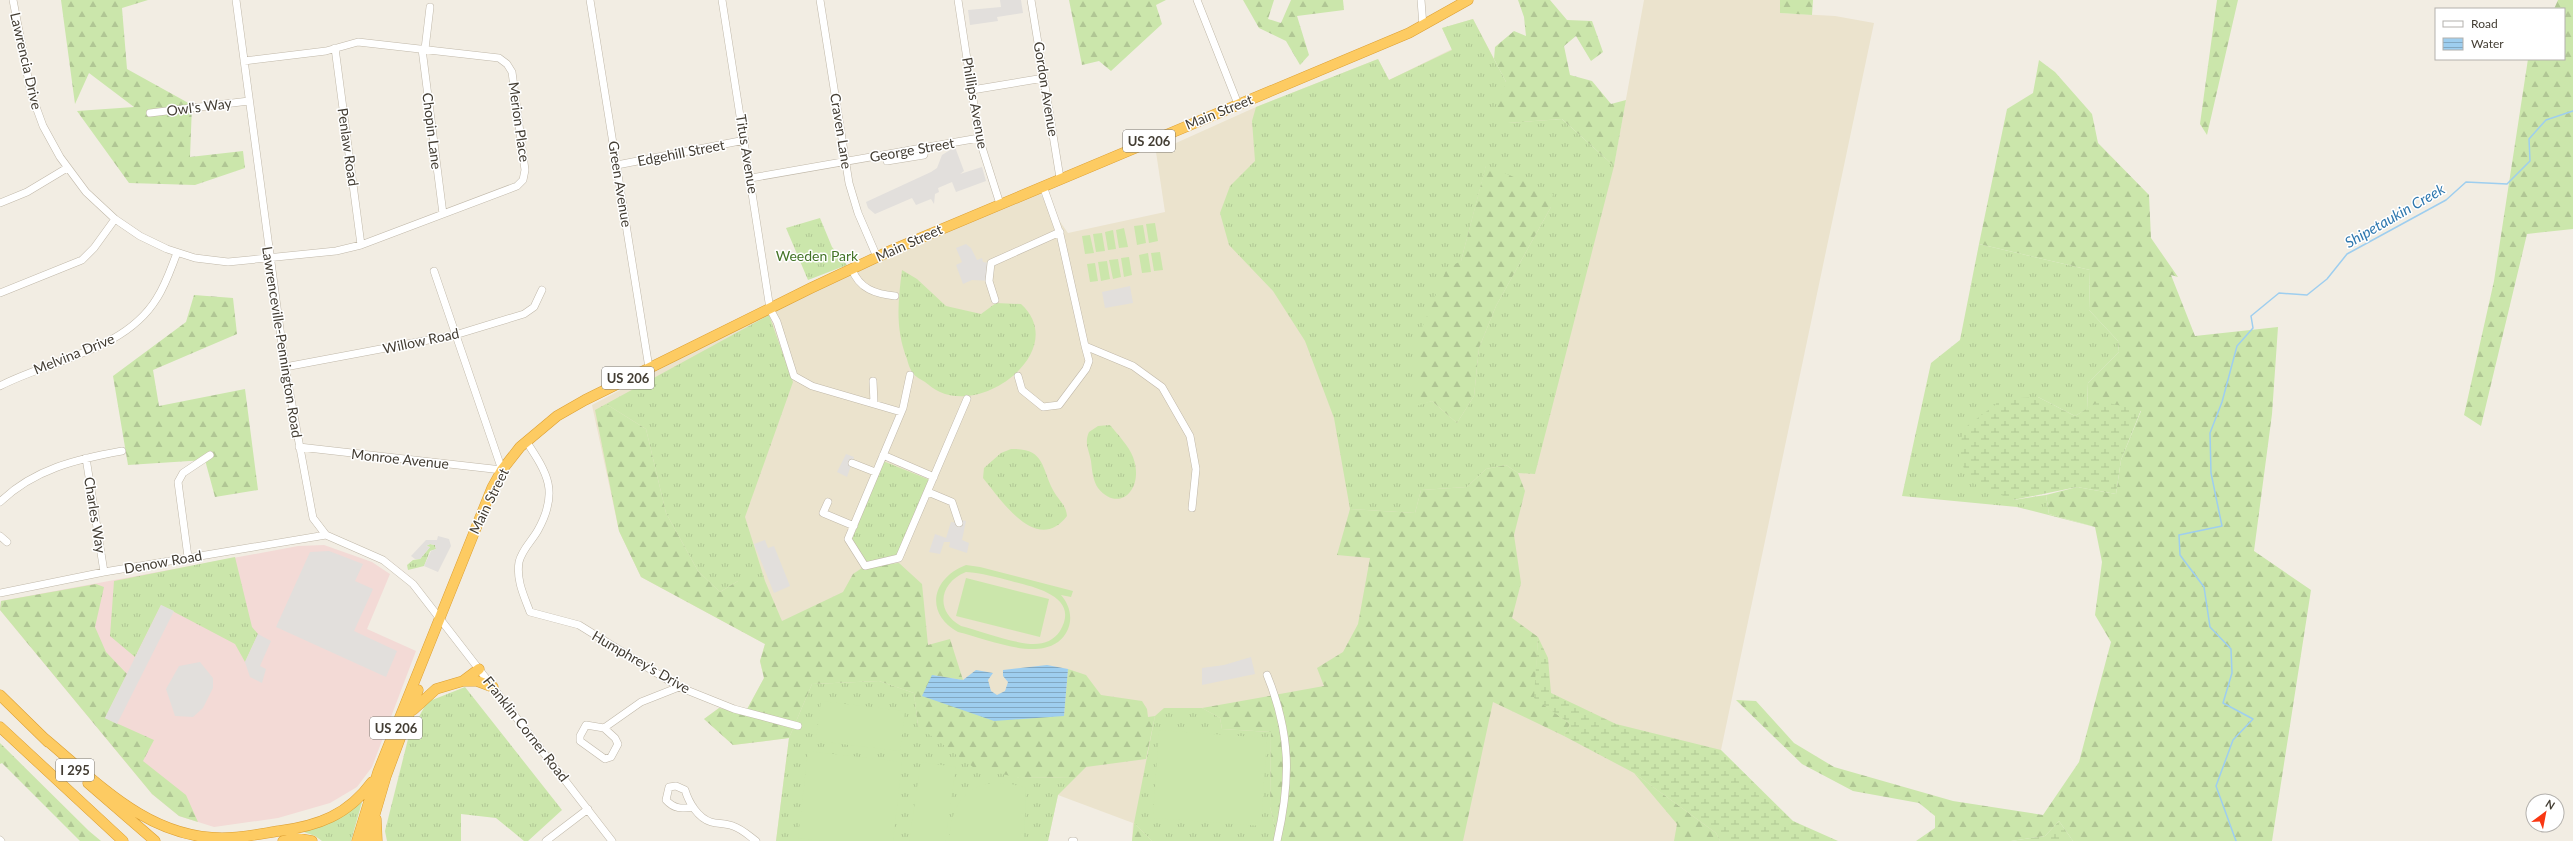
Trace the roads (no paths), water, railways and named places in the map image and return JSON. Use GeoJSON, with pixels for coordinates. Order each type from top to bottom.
{"type":"FeatureCollection","features":[{"type":"Feature","properties":{"kind":"highway","name":"US 206"},"geometry":{"type":"LineString","coordinates":[[1423,26],[1468,0]]}},
{"type":"Feature","properties":{"kind":"highway","name":"Main Street"},"geometry":{"type":"LineString","coordinates":[[440,617],[479,517],[502,470],[526,441],[563,413],[649,368],[877,257],[1060,178],[1423,26]]}},
{"type":"Feature","properties":{"kind":"highway","name":"US 206"},"geometry":{"type":"LineString","coordinates":[[367,841],[382,774],[410,713],[431,653],[440,617]]}},
{"type":"Feature","properties":{"kind":"highway","name":"US 206"},"geometry":{"type":"LineString","coordinates":[[357,841],[440,617]]}},
{"type":"Feature","properties":{"kind":"highway"},"geometry":{"type":"LineString","coordinates":[[463,681],[479,669]]}},
{"type":"Feature","properties":{"kind":"highway"},"geometry":{"type":"LineString","coordinates":[[410,713],[418,703],[436,689],[463,681],[477,681],[493,687]]}},
{"type":"Feature","properties":{"kind":"highway","name":"I 295"},"geometry":{"type":"LineString","coordinates":[[0,695],[100,795],[154,841]]}},
{"type":"Feature","properties":{"kind":"highway","name":"I 295"},"geometry":{"type":"LineString","coordinates":[[0,727],[123,841]]}},
{"type":"Feature","properties":{"kind":"highway"},"geometry":{"type":"LineString","coordinates":[[44,738],[133,812],[174,831],[204,837],[236,837],[304,828],[327,821],[357,801],[382,774]]}},
{"type":"Feature","properties":{"kind":"highway"},"geometry":{"type":"LineString","coordinates":[[378,841],[376,820],[382,774]]}},
{"type":"Feature","properties":{"kind":"highway"},"geometry":{"type":"LineString","coordinates":[[283,841],[295,838],[312,841]]}},
{"type":"Feature","properties":{"kind":"street","name":"Lawrencia Drive"},"geometry":{"type":"LineString","coordinates":[[13,0],[20,42],[35,104],[51,142],[67,168],[86,192],[115,219],[140,236],[177,253],[228,262],[269,259]]}},
{"type":"Feature","properties":{"kind":"street","name":"Lawrenceville-Pennington Road"},"geometry":{"type":"LineString","coordinates":[[236,0],[269,259],[285,367],[311,512],[316,525],[326,535],[371,554],[396,569],[413,584],[440,617]]}},
{"type":"Feature","properties":{"kind":"street","name":"Green Avenue"},"geometry":{"type":"LineString","coordinates":[[590,0],[649,368]]}},
{"type":"Feature","properties":{"kind":"street","name":"Titus Avenue"},"geometry":{"type":"LineString","coordinates":[[722,0],[770,308],[777,322],[794,376],[812,386],[901,412]]}},
{"type":"Feature","properties":{"kind":"street","name":"Craven Lane"},"geometry":{"type":"LineString","coordinates":[[820,0],[845,162],[858,213],[877,257]]}},
{"type":"Feature","properties":{"kind":"street","name":"Phillips Avenue"},"geometry":{"type":"LineString","coordinates":[[958,0],[979,138],[1000,204]]}},
{"type":"Feature","properties":{"kind":"street","name":"Gordon Avenue"},"geometry":{"type":"LineString","coordinates":[[1032,0],[1060,178]]}},
{"type":"Feature","properties":{"kind":"street"},"geometry":{"type":"LineString","coordinates":[[1197,0],[1238,104]]}},
{"type":"Feature","properties":{"kind":"street"},"geometry":{"type":"LineString","coordinates":[[1421,0],[1423,26]]}},
{"type":"Feature","properties":{"kind":"street","name":"Chopin Lane"},"geometry":{"type":"LineString","coordinates":[[430,8],[423,49],[443,214]]}},
{"type":"Feature","properties":{"kind":"street","name":"Merion Place"},"geometry":{"type":"LineString","coordinates":[[244,61],[335,48],[358,42],[495,57],[507,64],[512,72],[525,170],[523,180],[517,186],[361,245],[336,251],[269,259]]}},
{"type":"Feature","properties":{"kind":"street","name":"Penlaw Road"},"geometry":{"type":"LineString","coordinates":[[335,48],[361,245]]}},
{"type":"Feature","properties":{"kind":"street"},"geometry":{"type":"LineString","coordinates":[[972,90],[1044,78]]}},
{"type":"Feature","properties":{"kind":"street","name":"Owl's Way"},"geometry":{"type":"LineString","coordinates":[[150,114],[249,101]]}},
{"type":"Feature","properties":{"kind":"street","name":"George Street"},"geometry":{"type":"LineString","coordinates":[[750,178],[886,156],[979,138]]}},
{"type":"Feature","properties":{"kind":"street","name":"Edgehill Street"},"geometry":{"type":"LineString","coordinates":[[617,165],[745,140]]}},
{"type":"Feature","properties":{"kind":"street"},"geometry":{"type":"LineString","coordinates":[[0,203],[27,192],[67,168]]}},
{"type":"Feature","properties":{"kind":"street"},"geometry":{"type":"LineString","coordinates":[[1018,376],[1022,390],[1043,407],[1059,405],[1086,370],[1089,360],[1060,232],[1043,186]]}},
{"type":"Feature","properties":{"kind":"street"},"geometry":{"type":"LineString","coordinates":[[0,293],[82,260],[94,248],[115,219]]}},
{"type":"Feature","properties":{"kind":"street"},"geometry":{"type":"LineString","coordinates":[[994,300],[989,281],[991,263],[1060,232]]}},
{"type":"Feature","properties":{"kind":"street","name":"Melvina Drive"},"geometry":{"type":"LineString","coordinates":[[0,386],[44,366],[102,344],[129,329],[144,316],[157,298],[177,253]]}},
{"type":"Feature","properties":{"kind":"street"},"geometry":{"type":"LineString","coordinates":[[852,269],[860,282],[874,293],[895,296]]}},
{"type":"Feature","properties":{"kind":"street"},"geometry":{"type":"LineString","coordinates":[[434,271],[502,470]]}},
{"type":"Feature","properties":{"kind":"street","name":"Willow Road"},"geometry":{"type":"LineString","coordinates":[[285,367],[455,334],[524,314],[534,308],[542,290]]}},
{"type":"Feature","properties":{"kind":"street"},"geometry":{"type":"LineString","coordinates":[[1085,346],[1133,366],[1162,387],[1190,436],[1196,469],[1192,508]]}},
{"type":"Feature","properties":{"kind":"street"},"geometry":{"type":"LineString","coordinates":[[910,375],[901,412],[848,539],[865,566],[898,558],[928,492],[967,399]]}},
{"type":"Feature","properties":{"kind":"street"},"geometry":{"type":"LineString","coordinates":[[873,381],[874,403]]}},
{"type":"Feature","properties":{"kind":"street","name":"Humphrey's Drive"},"geometry":{"type":"LineString","coordinates":[[526,441],[544,467],[549,482],[549,507],[538,531],[525,548],[519,562],[519,582],[530,612],[579,625],[679,687],[734,709],[798,726]]}},
{"type":"Feature","properties":{"kind":"street","name":"Monroe Avenue"},"geometry":{"type":"LineString","coordinates":[[299,447],[502,470]]}},
{"type":"Feature","properties":{"kind":"street"},"geometry":{"type":"LineString","coordinates":[[0,502],[36,476],[65,464],[122,451]]}},
{"type":"Feature","properties":{"kind":"street"},"geometry":{"type":"LineString","coordinates":[[188,557],[178,482],[183,473],[210,455]]}},
{"type":"Feature","properties":{"kind":"street"},"geometry":{"type":"LineString","coordinates":[[883,455],[934,477]]}},
{"type":"Feature","properties":{"kind":"street","name":"Charles Way"},"geometry":{"type":"LineString","coordinates":[[86,458],[104,572]]}},
{"type":"Feature","properties":{"kind":"street"},"geometry":{"type":"LineString","coordinates":[[852,463],[875,472]]}},
{"type":"Feature","properties":{"kind":"street"},"geometry":{"type":"LineString","coordinates":[[928,492],[952,502],[959,523]]}},
{"type":"Feature","properties":{"kind":"street"},"geometry":{"type":"LineString","coordinates":[[828,502],[823,513],[854,526]]}},
{"type":"Feature","properties":{"kind":"street","name":"Denow Road"},"geometry":{"type":"LineString","coordinates":[[0,593],[188,557],[326,535]]}},
{"type":"Feature","properties":{"kind":"street"},"geometry":{"type":"LineString","coordinates":[[0,536],[7,542]]}},
{"type":"Feature","properties":{"kind":"street","name":"Franklin Corner Road"},"geometry":{"type":"LineString","coordinates":[[440,617],[612,841]]}},
{"type":"Feature","properties":{"kind":"street"},"geometry":{"type":"LineString","coordinates":[[1267,675],[1278,700],[1288,766],[1277,841]]}},
{"type":"Feature","properties":{"kind":"street"},"geometry":{"type":"LineString","coordinates":[[604,728],[615,738],[618,744],[612,757],[605,759],[580,742],[580,736],[586,725],[604,728],[641,702],[679,687]]}},
{"type":"Feature","properties":{"kind":"street"},"geometry":{"type":"LineString","coordinates":[[693,807],[699,815],[711,822],[731,825],[742,830],[756,841]]}},
{"type":"Feature","properties":{"kind":"street"},"geometry":{"type":"LineString","coordinates":[[546,841],[588,809]]}},
{"type":"Feature","properties":{"kind":"water"},"geometry":{"type":"Polygon","coordinates":[[[1047,665],[1068,669],[1064,716],[994,721],[922,696],[932,675],[963,680],[976,670],[993,673],[988,680],[991,691],[997,695],[1005,691],[1008,682],[1003,676],[1003,670],[1047,665]]]}},
{"type":"Feature","properties":{"kind":"waterway","name":"Shipetaukin Creek"},"geometry":{"type":"LineString","coordinates":[[2236,841],[2216,786],[2233,740],[2253,719],[2223,703],[2232,673],[2231,649],[2210,627],[2204,587],[2180,555],[2179,535],[2222,526],[2211,473],[2210,433],[2222,402],[2237,346],[2253,328],[2251,316],[2279,293],[2307,295],[2327,279],[2347,254],[2446,200],[2466,182],[2507,184],[2530,161],[2529,139],[2546,120],[2573,111]]}},
{"type":"Feature","properties":{"kind":"park label","name":"Weeden Park"},"geometry":{"type":"Point","coordinates":[817,256]}}]}
